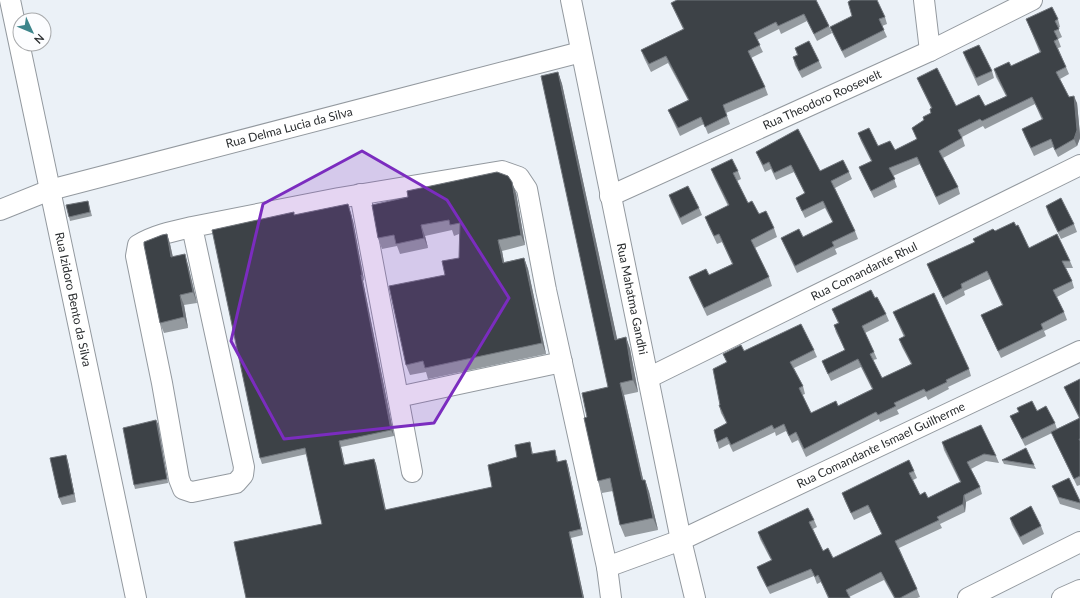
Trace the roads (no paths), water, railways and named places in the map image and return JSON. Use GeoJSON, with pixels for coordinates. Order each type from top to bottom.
{"type":"FeatureCollection","features":[{"type":"Feature","properties":{"kind":"street","name":"Rua Izidoro Bento da Silva"},"geometry":{"type":"LineString","coordinates":[[10,0],[136,598]]}},
{"type":"Feature","properties":{"kind":"street","name":"Rua Mahatma Gandhi"},"geometry":{"type":"LineString","coordinates":[[571,0],[681,540],[695,598]]}},
{"type":"Feature","properties":{"kind":"street"},"geometry":{"type":"LineString","coordinates":[[924,0],[930,51]]}},
{"type":"Feature","properties":{"kind":"street","name":"Rua Theodoro Roosevelt"},"geometry":{"type":"LineString","coordinates":[[610,196],[930,51],[1032,0]]}},
{"type":"Feature","properties":{"kind":"street","name":"Rua Delma Lucia da Silva"},"geometry":{"type":"LineString","coordinates":[[0,210],[50,190],[581,52]]}},
{"type":"Feature","properties":{"kind":"street","name":"Rua Comandante Rhul"},"geometry":{"type":"LineString","coordinates":[[648,378],[1080,166]]}},
{"type":"Feature","properties":{"kind":"street"},"geometry":{"type":"LineString","coordinates":[[192,228],[244,467],[243,475],[236,483],[192,492],[183,489],[179,479],[136,256],[138,245],[147,239],[192,228],[360,194],[502,171],[518,177],[527,189],[562,362],[607,567],[611,598]]}},
{"type":"Feature","properties":{"kind":"street"},"geometry":{"type":"LineString","coordinates":[[360,194],[412,472]]}},
{"type":"Feature","properties":{"kind":"street","name":"Rua Comandante Ismael Guilherme"},"geometry":{"type":"LineString","coordinates":[[607,567],[681,540],[1080,350]]}},
{"type":"Feature","properties":{"kind":"street"},"geometry":{"type":"LineString","coordinates":[[398,397],[562,362]]}},
{"type":"Feature","properties":{"kind":"street"},"geometry":{"type":"LineString","coordinates":[[968,598],[1080,542]]}},
{"type":"Feature","properties":{"kind":"street"},"geometry":{"type":"LineString","coordinates":[[1062,598],[1080,590]]}}]}
